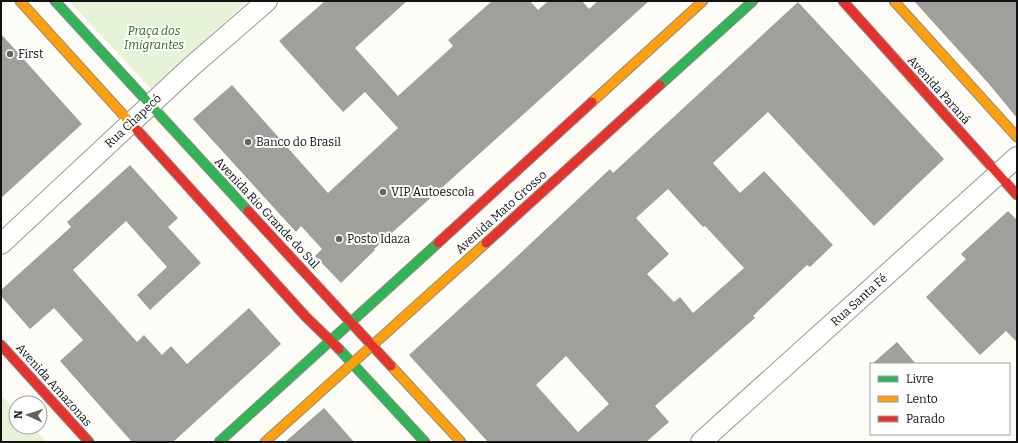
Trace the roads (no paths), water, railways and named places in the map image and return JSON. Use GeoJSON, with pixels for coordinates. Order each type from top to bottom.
{"type":"FeatureCollection","features":[{"type":"Feature","properties":{"kind":"street"},"geometry":{"type":"LineString","coordinates":[[20,1],[306,317],[352,362],[425,442]]}},
{"type":"Feature","properties":{"kind":"street","name":"Avenida Rio Grande do Sul"},"geometry":{"type":"LineString","coordinates":[[55,1],[461,442]]}},
{"type":"Feature","properties":{"kind":"street","name":"Rua Chapecó"},"geometry":{"type":"LineString","coordinates":[[1,244],[192,66],[266,1]]}},
{"type":"Feature","properties":{"kind":"street","name":"Avenida Mato Grosso"},"geometry":{"type":"LineString","coordinates":[[219,442],[703,1]]}},
{"type":"Feature","properties":{"kind":"street","name":"Avenida Mato Grosso"},"geometry":{"type":"LineString","coordinates":[[265,442],[753,1]]}},
{"type":"Feature","properties":{"kind":"street","name":"Avenida Paraná"},"geometry":{"type":"LineString","coordinates":[[843,1],[1017,195]]}},
{"type":"Feature","properties":{"kind":"street"},"geometry":{"type":"LineString","coordinates":[[894,1],[1017,137]]}},
{"type":"Feature","properties":{"kind":"street","name":"Rua Santa Fé"},"geometry":{"type":"LineString","coordinates":[[701,442],[1017,157]]}},
{"type":"Feature","properties":{"kind":"street","name":"Avenida Amazonas"},"geometry":{"type":"LineString","coordinates":[[1,345],[89,442]]}},
{"type":"Feature","properties":{"kind":"place","name":"First"},"geometry":{"type":"Point","coordinates":[10,54]}},
{"type":"Feature","properties":{"kind":"place","name":"Banco do Brasil"},"geometry":{"type":"Point","coordinates":[248,142]}},
{"type":"Feature","properties":{"kind":"place","name":"VIP Autoescola"},"geometry":{"type":"Point","coordinates":[383,192]}},
{"type":"Feature","properties":{"kind":"place","name":"Posto Idaza"},"geometry":{"type":"Point","coordinates":[339,239]}},
{"type":"Feature","properties":{"kind":"park label","name":"Praça dos Imigrantes"},"geometry":{"type":"Point","coordinates":[154,38]}}]}
